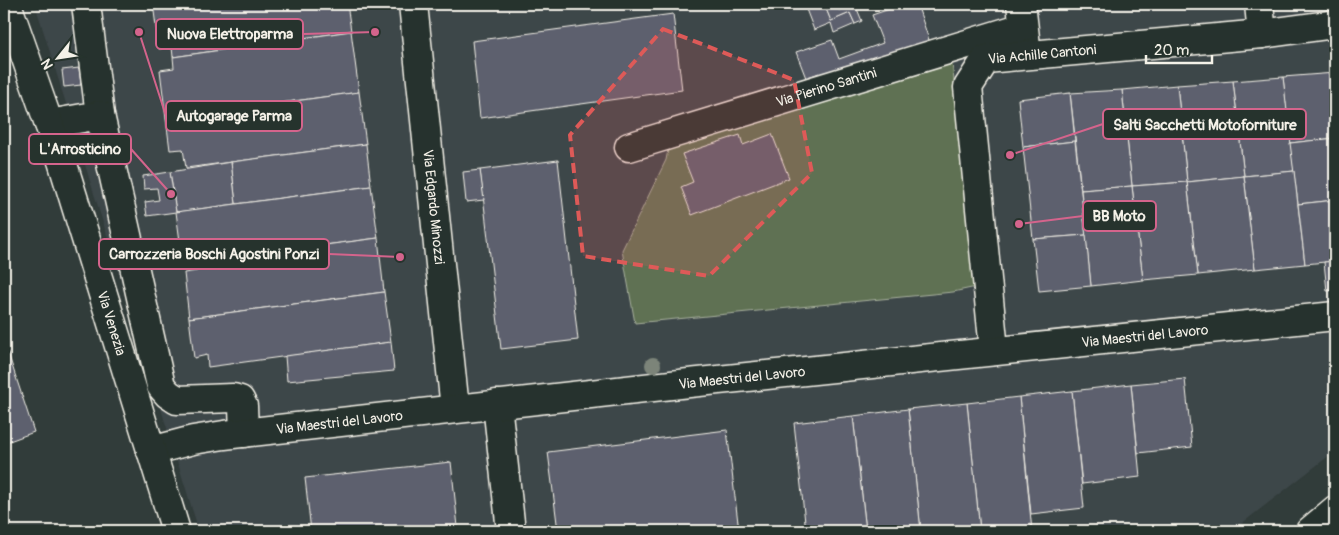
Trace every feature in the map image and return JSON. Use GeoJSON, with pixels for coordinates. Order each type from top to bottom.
{"type":"FeatureCollection","features":[{"type":"Feature","properties":{"kind":"main road","name":"Via Venezia"},"geometry":{"type":"LineString","coordinates":[[7,4],[90,249],[176,531]]}},
{"type":"Feature","properties":{"kind":"main road"},"geometry":{"type":"LineString","coordinates":[[86,4],[100,115],[161,386],[177,400],[233,398],[240,400],[243,406],[244,433]]}},
{"type":"Feature","properties":{"kind":"main road","name":"Via Edgardo Minozzi"},"geometry":{"type":"LineString","coordinates":[[413,4],[455,409]]}},
{"type":"Feature","properties":{"kind":"main road"},"geometry":{"type":"LineString","coordinates":[[1259,4],[1262,34]]}},
{"type":"Feature","properties":{"kind":"main road"},"geometry":{"type":"LineString","coordinates":[[1022,15],[1027,54]]}},
{"type":"Feature","properties":{"kind":"main road","name":"Via Pierino Santini"},"geometry":{"type":"LineString","coordinates":[[629,146],[1022,15]]}},
{"type":"Feature","properties":{"kind":"main road","name":"Via Achille Cantoni"},"geometry":{"type":"LineString","coordinates":[[994,350],[968,87],[986,59],[1262,34],[1335,24]]}},
{"type":"Feature","properties":{"kind":"main road"},"geometry":{"type":"LineString","coordinates":[[49,124],[100,115]]}},
{"type":"Feature","properties":{"kind":"main road","name":"Via Maestri del Lavoro"},"geometry":{"type":"LineString","coordinates":[[151,451],[192,440],[497,404],[994,350],[1335,316]]}},
{"type":"Feature","properties":{"kind":"main road"},"geometry":{"type":"LineString","coordinates":[[497,404],[511,531]]}},
{"type":"Feature","properties":{"kind":"main road"},"geometry":{"type":"LineString","coordinates":[[1310,531],[1335,510]]}},
{"type":"Feature","properties":{"kind":"highlighted area"},"geometry":{"type":"Polygon","coordinates":[[[663,29],[794,80],[812,173],[709,276],[583,256],[570,135],[663,29]]]}},
{"type":"Feature","properties":{"kind":"shaded area"},"geometry":{"type":"Polygon","coordinates":[[[35,4],[1335,4],[1335,451],[1232,531],[199,531],[35,4]]]}},
{"type":"Feature","properties":{"kind":"green space"},"geometry":{"type":"Polygon","coordinates":[[[952,62],[976,287],[953,292],[635,323],[622,250],[666,160],[668,150],[775,115],[952,62]]]}},
{"type":"Feature","properties":{"kind":"building"},"geometry":{"type":"Polygon","coordinates":[[[153,4],[347,4],[351,31],[173,57],[172,47],[159,49],[153,4]]]}},
{"type":"Feature","properties":{"kind":"building"},"geometry":{"type":"Polygon","coordinates":[[[804,4],[833,4],[825,6],[831,21],[850,13],[855,24],[834,33],[831,23],[814,30],[804,4]]]}},
{"type":"Feature","properties":{"kind":"building"},"geometry":{"type":"Polygon","coordinates":[[[836,4],[839,10],[855,4],[862,21],[855,24],[850,13],[831,21],[825,6],[836,4]]]}},
{"type":"Feature","properties":{"kind":"building"},"geometry":{"type":"Polygon","coordinates":[[[836,4],[855,4],[839,10],[836,4]]]}},
{"type":"Feature","properties":{"kind":"building"},"geometry":{"type":"Polygon","coordinates":[[[904,4],[917,4],[931,46],[823,83],[819,73],[806,78],[796,52],[832,40],[839,59],[883,43],[872,15],[904,4]]]}},
{"type":"Feature","properties":{"kind":"building"},"geometry":{"type":"Polygon","coordinates":[[[673,14],[682,90],[480,118],[472,41],[673,14]]]}},
{"type":"Feature","properties":{"kind":"building"},"geometry":{"type":"Polygon","coordinates":[[[351,31],[359,92],[166,119],[160,70],[174,68],[173,57],[351,31]]]}},
{"type":"Feature","properties":{"kind":"building"},"geometry":{"type":"Polygon","coordinates":[[[79,68],[81,85],[64,87],[62,70],[79,68]]]}},
{"type":"Feature","properties":{"kind":"building"},"geometry":{"type":"Polygon","coordinates":[[[1335,73],[1335,138],[1290,143],[1283,77],[1335,73]]]}},
{"type":"Feature","properties":{"kind":"building"},"geometry":{"type":"Polygon","coordinates":[[[1283,77],[1294,171],[1244,176],[1233,81],[1283,77]]]}},
{"type":"Feature","properties":{"kind":"building"},"geometry":{"type":"Polygon","coordinates":[[[1233,81],[1244,176],[1187,182],[1177,85],[1233,81]]]}},
{"type":"Feature","properties":{"kind":"building"},"geometry":{"type":"Polygon","coordinates":[[[1177,85],[1187,182],[1132,186],[1122,90],[1177,85]]]}},
{"type":"Feature","properties":{"kind":"building"},"geometry":{"type":"Polygon","coordinates":[[[1122,90],[1132,186],[1081,190],[1070,93],[1122,90]]]}},
{"type":"Feature","properties":{"kind":"building"},"geometry":{"type":"Polygon","coordinates":[[[359,92],[366,144],[186,168],[183,149],[170,150],[166,119],[359,92]]]}},
{"type":"Feature","properties":{"kind":"building"},"geometry":{"type":"Polygon","coordinates":[[[1070,93],[1075,141],[1023,147],[1018,99],[1070,93]]]}},
{"type":"Feature","properties":{"kind":"building"},"geometry":{"type":"Polygon","coordinates":[[[772,134],[789,178],[692,215],[681,187],[693,182],[682,154],[740,135],[743,145],[772,134]]]}},
{"type":"Feature","properties":{"kind":"building"},"geometry":{"type":"Polygon","coordinates":[[[1335,138],[1335,200],[1298,204],[1290,143],[1335,138]]]}},
{"type":"Feature","properties":{"kind":"building"},"geometry":{"type":"Polygon","coordinates":[[[1075,141],[1086,235],[1033,239],[1023,147],[1075,141]]]}},
{"type":"Feature","properties":{"kind":"building"},"geometry":{"type":"Polygon","coordinates":[[[366,144],[371,186],[236,204],[231,162],[366,144]]]}},
{"type":"Feature","properties":{"kind":"building"},"geometry":{"type":"Polygon","coordinates":[[[558,160],[578,340],[501,349],[480,170],[558,160]]]}},
{"type":"Feature","properties":{"kind":"building"},"geometry":{"type":"Polygon","coordinates":[[[231,162],[236,204],[176,212],[170,172],[231,162]]]}},
{"type":"Feature","properties":{"kind":"building"},"geometry":{"type":"Polygon","coordinates":[[[480,170],[484,200],[466,202],[463,172],[480,170]]]}},
{"type":"Feature","properties":{"kind":"building"},"geometry":{"type":"Polygon","coordinates":[[[1294,171],[1305,264],[1255,269],[1244,176],[1294,171]]]}},
{"type":"Feature","properties":{"kind":"building"},"geometry":{"type":"Polygon","coordinates":[[[170,172],[176,212],[147,216],[145,202],[159,200],[157,188],[144,189],[143,176],[170,172]]]}},
{"type":"Feature","properties":{"kind":"building"},"geometry":{"type":"Polygon","coordinates":[[[1244,176],[1255,269],[1198,275],[1187,182],[1244,176]]]}},
{"type":"Feature","properties":{"kind":"building"},"geometry":{"type":"Polygon","coordinates":[[[1187,182],[1198,275],[1143,280],[1132,186],[1187,182]]]}},
{"type":"Feature","properties":{"kind":"building"},"geometry":{"type":"Polygon","coordinates":[[[371,186],[378,238],[196,262],[195,255],[182,256],[176,212],[371,186]]]}},
{"type":"Feature","properties":{"kind":"building"},"geometry":{"type":"Polygon","coordinates":[[[1132,186],[1143,280],[1091,286],[1081,190],[1132,186]]]}},
{"type":"Feature","properties":{"kind":"building"},"geometry":{"type":"Polygon","coordinates":[[[1335,200],[1335,261],[1305,264],[1298,204],[1335,200]]]}},
{"type":"Feature","properties":{"kind":"building"},"geometry":{"type":"Polygon","coordinates":[[[1086,235],[1091,286],[1039,291],[1033,239],[1086,235]]]}},
{"type":"Feature","properties":{"kind":"building"},"geometry":{"type":"Polygon","coordinates":[[[378,238],[384,292],[189,318],[184,273],[197,271],[196,262],[378,238]]]}},
{"type":"Feature","properties":{"kind":"building"},"geometry":{"type":"Polygon","coordinates":[[[1335,261],[1335,290],[1327,291],[1324,262],[1335,261]]]}},
{"type":"Feature","properties":{"kind":"building"},"geometry":{"type":"Polygon","coordinates":[[[384,292],[391,342],[208,367],[207,355],[194,358],[189,318],[384,292]]]}},
{"type":"Feature","properties":{"kind":"building"},"geometry":{"type":"Polygon","coordinates":[[[4,341],[34,432],[4,443],[4,341]]]}},
{"type":"Feature","properties":{"kind":"building"},"geometry":{"type":"Polygon","coordinates":[[[391,342],[394,371],[287,381],[285,356],[391,342]]]}},
{"type":"Feature","properties":{"kind":"building"},"geometry":{"type":"Polygon","coordinates":[[[1185,379],[1192,447],[1138,453],[1131,384],[1185,379]]]}},
{"type":"Feature","properties":{"kind":"building"},"geometry":{"type":"Polygon","coordinates":[[[1131,384],[1140,477],[1082,484],[1072,391],[1131,384]]]}},
{"type":"Feature","properties":{"kind":"building"},"geometry":{"type":"Polygon","coordinates":[[[1072,391],[1084,508],[1031,514],[1019,397],[1072,391]]]}},
{"type":"Feature","properties":{"kind":"building"},"geometry":{"type":"Polygon","coordinates":[[[1019,397],[1032,531],[980,531],[967,403],[1019,397]]]}},
{"type":"Feature","properties":{"kind":"building"},"geometry":{"type":"Polygon","coordinates":[[[967,403],[980,531],[921,531],[908,409],[967,403]]]}},
{"type":"Feature","properties":{"kind":"building"},"geometry":{"type":"Polygon","coordinates":[[[908,409],[921,531],[866,531],[853,416],[908,409]]]}},
{"type":"Feature","properties":{"kind":"building"},"geometry":{"type":"Polygon","coordinates":[[[853,416],[866,531],[806,531],[794,423],[853,416]]]}},
{"type":"Feature","properties":{"kind":"building"},"geometry":{"type":"Polygon","coordinates":[[[727,430],[739,531],[558,531],[548,452],[727,430]]]}},
{"type":"Feature","properties":{"kind":"building"},"geometry":{"type":"Polygon","coordinates":[[[451,462],[458,527],[420,531],[311,531],[305,478],[451,462]]]}},
{"type":"Feature","properties":{"kind":"building"},"geometry":{"type":"Polygon","coordinates":[[[458,527],[459,531],[420,531],[458,527]]]}},
{"type":"Feature","properties":{"kind":"place","name":"Autogarage Parma"},"geometry":{"type":"Point","coordinates":[139,32]}},
{"type":"Feature","properties":{"kind":"place","name":"Nuova Elettroparma"},"geometry":{"type":"Point","coordinates":[375,32]}},
{"type":"Feature","properties":{"kind":"place","name":"Salti Sacchetti Motoforniture"},"geometry":{"type":"Point","coordinates":[1010,155]}},
{"type":"Feature","properties":{"kind":"place","name":"L'Arrosticino"},"geometry":{"type":"Point","coordinates":[171,194]}},
{"type":"Feature","properties":{"kind":"place","name":"BB Moto"},"geometry":{"type":"Point","coordinates":[1019,224]}},
{"type":"Feature","properties":{"kind":"place","name":"Carrozzeria Boschi Agostini Ponzi"},"geometry":{"type":"Point","coordinates":[400,257]}}]}
